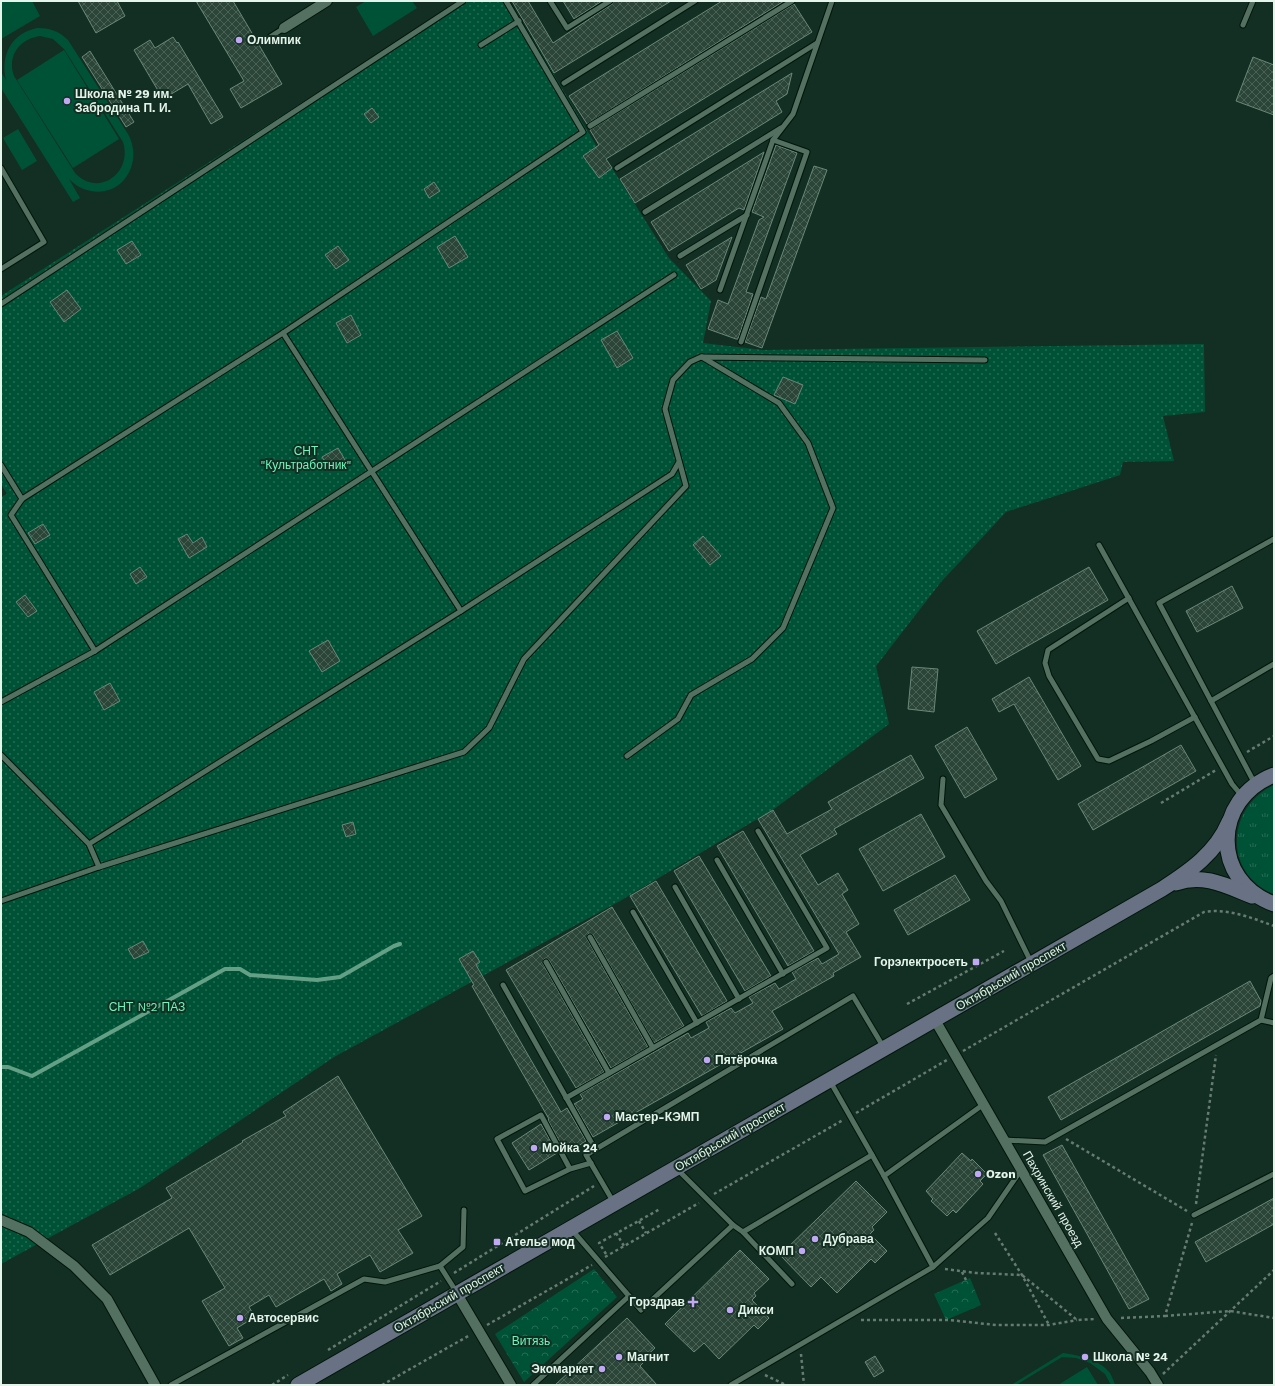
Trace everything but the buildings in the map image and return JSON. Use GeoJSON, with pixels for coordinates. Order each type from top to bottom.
{"type":"FeatureCollection","features":[{"type":"Feature","properties":{"kind":"main road","name":"Октябрьский проспект"},"geometry":{"type":"LineString","coordinates":[[295,1379],[457,1294],[1162,889],[1205,858],[1220,840],[1234,809],[1243,796],[1255,784],[1274,775]]}},
{"type":"Feature","properties":{"kind":"main road"},"geometry":{"type":"LineString","coordinates":[[1229,822],[1227,835],[1228,848],[1233,867],[1244,884],[1254,894],[1270,902]]}},
{"type":"Feature","properties":{"kind":"main road","name":"Октябрьский проспект"},"geometry":{"type":"LineString","coordinates":[[1162,889],[1183,881],[1202,879],[1221,883],[1270,902]]}},
{"type":"Feature","properties":{"kind":"street"},"geometry":{"type":"LineString","coordinates":[[284,28],[327,1]]}},
{"type":"Feature","properties":{"kind":"street","name":"Пахринский проезд"},"geometry":{"type":"LineString","coordinates":[[935,1020],[1107,1319],[1150,1372],[1156,1383]]}},
{"type":"Feature","properties":{"kind":"street"},"geometry":{"type":"LineString","coordinates":[[1,1220],[29,1232],[74,1266],[107,1299],[155,1385]]}},
{"type":"Feature","properties":{"kind":"street"},"geometry":{"type":"LineString","coordinates":[[457,1294],[509,1384]]}},
{"type":"Feature","properties":{"kind":"lane"},"geometry":{"type":"LineString","coordinates":[[1,304],[463,1]]}},
{"type":"Feature","properties":{"kind":"lane"},"geometry":{"type":"LineString","coordinates":[[95,651],[11,515],[22,499],[283,333],[584,132],[506,1]]}},
{"type":"Feature","properties":{"kind":"lane"},"geometry":{"type":"LineString","coordinates":[[550,1],[567,28],[610,1]]}},
{"type":"Feature","properties":{"kind":"lane"},"geometry":{"type":"LineString","coordinates":[[564,82],[695,1]]}},
{"type":"Feature","properties":{"kind":"lane"},"geometry":{"type":"LineString","coordinates":[[590,126],[792,1]]}},
{"type":"Feature","properties":{"kind":"lane"},"geometry":{"type":"LineString","coordinates":[[720,290],[773,140],[792,114],[832,1]]}},
{"type":"Feature","properties":{"kind":"lane"},"geometry":{"type":"LineString","coordinates":[[1243,25],[1253,1]]}},
{"type":"Feature","properties":{"kind":"lane"},"geometry":{"type":"LineString","coordinates":[[481,46],[519,21]]}},
{"type":"Feature","properties":{"kind":"lane"},"geometry":{"type":"LineString","coordinates":[[270,37],[284,28]]}},
{"type":"Feature","properties":{"kind":"lane"},"geometry":{"type":"LineString","coordinates":[[617,168],[817,43]]}},
{"type":"Feature","properties":{"kind":"lane"},"geometry":{"type":"LineString","coordinates":[[645,212],[783,127]]}},
{"type":"Feature","properties":{"kind":"lane"},"geometry":{"type":"LineString","coordinates":[[741,342],[807,152],[773,140]]}},
{"type":"Feature","properties":{"kind":"lane"},"geometry":{"type":"LineString","coordinates":[[1,168],[44,242],[1,269]]}},
{"type":"Feature","properties":{"kind":"lane"},"geometry":{"type":"LineString","coordinates":[[680,256],[747,215]]}},
{"type":"Feature","properties":{"kind":"lane"},"geometry":{"type":"LineString","coordinates":[[1,702],[95,651],[674,275]]}},
{"type":"Feature","properties":{"kind":"lane"},"geometry":{"type":"LineString","coordinates":[[283,333],[461,611]]}},
{"type":"Feature","properties":{"kind":"lane"},"geometry":{"type":"LineString","coordinates":[[1,901],[99,867],[464,752],[489,728],[524,659],[686,486],[665,409],[673,380],[690,362],[701,357],[984,360]]}},
{"type":"Feature","properties":{"kind":"lane"},"geometry":{"type":"LineString","coordinates":[[627,756],[678,719],[691,695],[752,659],[783,628],[833,508],[808,443],[779,403],[701,357]]}},
{"type":"Feature","properties":{"kind":"lane"},"geometry":{"type":"LineString","coordinates":[[89,844],[461,611],[672,474],[679,462]]}},
{"type":"Feature","properties":{"kind":"lane"},"geometry":{"type":"LineString","coordinates":[[1,465],[22,499]]}},
{"type":"Feature","properties":{"kind":"lane"},"geometry":{"type":"LineString","coordinates":[[1255,784],[1159,603],[1274,539]]}},
{"type":"Feature","properties":{"kind":"lane"},"geometry":{"type":"LineString","coordinates":[[1099,545],[1232,784],[1243,796]]}},
{"type":"Feature","properties":{"kind":"lane"},"geometry":{"type":"LineString","coordinates":[[1129,598],[1048,650],[1045,663],[1050,676],[1098,759],[1109,761],[1195,717]]}},
{"type":"Feature","properties":{"kind":"lane"},"geometry":{"type":"LineString","coordinates":[[1211,700],[1274,664]]}},
{"type":"Feature","properties":{"kind":"lane"},"geometry":{"type":"LineString","coordinates":[[1,755],[89,844],[99,867]]}},
{"type":"Feature","properties":{"kind":"lane"},"geometry":{"type":"LineString","coordinates":[[942,779],[941,805],[986,881],[1001,901],[1032,964]]}},
{"type":"Feature","properties":{"kind":"lane"},"geometry":{"type":"LineString","coordinates":[[566,1098],[827,948],[758,831]]}},
{"type":"Feature","properties":{"kind":"lane"},"geometry":{"type":"LineString","coordinates":[[717,860],[782,974]]}},
{"type":"Feature","properties":{"kind":"lane"},"geometry":{"type":"LineString","coordinates":[[675,887],[739,999]]}},
{"type":"Feature","properties":{"kind":"lane"},"geometry":{"type":"LineString","coordinates":[[633,912],[697,1023]]}},
{"type":"Feature","properties":{"kind":"lane"},"geometry":{"type":"LineString","coordinates":[[590,937],[652,1048]]}},
{"type":"Feature","properties":{"kind":"lane"},"geometry":{"type":"LineString","coordinates":[[546,962],[609,1073]]}},
{"type":"Feature","properties":{"kind":"lane"},"geometry":{"type":"LineString","coordinates":[[1261,1020],[1271,978],[1274,976]]}},
{"type":"Feature","properties":{"kind":"lane"},"geometry":{"type":"LineString","coordinates":[[503,985],[595,1149]]}},
{"type":"Feature","properties":{"kind":"lane"},"geometry":{"type":"LineString","coordinates":[[614,1204],[586,1155],[853,996],[884,1049]]}},
{"type":"Feature","properties":{"kind":"lane"},"geometry":{"type":"LineString","coordinates":[[1004,1140],[1045,1142],[1261,1020],[1274,1023]]}},
{"type":"Feature","properties":{"kind":"lane"},"geometry":{"type":"LineString","coordinates":[[830,1080],[933,1267]]}},
{"type":"Feature","properties":{"kind":"lane"},"geometry":{"type":"LineString","coordinates":[[884,1176],[984,1104]]}},
{"type":"Feature","properties":{"kind":"lane"},"geometry":{"type":"LineString","coordinates":[[570,1169],[541,1115],[497,1139],[525,1191],[570,1169],[591,1163]]}},
{"type":"Feature","properties":{"kind":"lane"},"geometry":{"type":"LineString","coordinates":[[744,1232],[872,1155]]}},
{"type":"Feature","properties":{"kind":"lane"},"geometry":{"type":"LineString","coordinates":[[676,1168],[733,1225],[744,1232],[792,1284]]}},
{"type":"Feature","properties":{"kind":"lane"},"geometry":{"type":"LineString","coordinates":[[731,1385],[933,1267],[988,1218],[1021,1170]]}},
{"type":"Feature","properties":{"kind":"lane"},"geometry":{"type":"LineString","coordinates":[[1194,1215],[1274,1174]]}},
{"type":"Feature","properties":{"kind":"lane"},"geometry":{"type":"LineString","coordinates":[[171,1385],[364,1280],[385,1282],[440,1266],[462,1247],[464,1210]]}},
{"type":"Feature","properties":{"kind":"lane"},"geometry":{"type":"LineString","coordinates":[[571,1228],[641,1310],[733,1225]]}},
{"type":"Feature","properties":{"kind":"lane"},"geometry":{"type":"LineString","coordinates":[[440,1266],[457,1294]]}},
{"type":"Feature","properties":{"kind":"lane"},"geometry":{"type":"LineString","coordinates":[[533,1385],[629,1296]]}},
{"type":"Feature","properties":{"kind":"path"},"geometry":{"type":"LineString","coordinates":[[382,1385],[1204,912],[1225,912],[1252,918],[1274,926]]}},
{"type":"Feature","properties":{"kind":"path"},"geometry":{"type":"LineString","coordinates":[[907,1004],[1004,951]]}},
{"type":"Feature","properties":{"kind":"path"},"geometry":{"type":"LineString","coordinates":[[1165,1316],[1194,1215],[1217,1044]]}},
{"type":"Feature","properties":{"kind":"path"},"geometry":{"type":"LineString","coordinates":[[1059,1134],[1194,1215]]}},
{"type":"Feature","properties":{"kind":"path"},"geometry":{"type":"LineString","coordinates":[[326,1352],[602,1182]]}},
{"type":"Feature","properties":{"kind":"path"},"geometry":{"type":"LineString","coordinates":[[607,1256],[599,1243],[660,1209]]}},
{"type":"Feature","properties":{"kind":"path"},"geometry":{"type":"LineString","coordinates":[[639,1221],[646,1233]]}},
{"type":"Feature","properties":{"kind":"path"},"geometry":{"type":"LineString","coordinates":[[995,1232],[1022,1275],[1049,1325]]}},
{"type":"Feature","properties":{"kind":"path"},"geometry":{"type":"LineString","coordinates":[[616,1233],[624,1246]]}},
{"type":"Feature","properties":{"kind":"path"},"geometry":{"type":"LineString","coordinates":[[945,1269],[1022,1275],[1077,1320]]}},
{"type":"Feature","properties":{"kind":"path"},"geometry":{"type":"LineString","coordinates":[[1156,1383],[1274,1270]]}},
{"type":"Feature","properties":{"kind":"path"},"geometry":{"type":"LineString","coordinates":[[962,1271],[966,1280]]}},
{"type":"Feature","properties":{"kind":"path"},"geometry":{"type":"LineString","coordinates":[[842,1320],[949,1320],[996,1325],[1049,1325],[1077,1320],[1230,1311],[1274,1318]]}},
{"type":"Feature","properties":{"kind":"path"},"geometry":{"type":"LineString","coordinates":[[800,1344],[804,1385]]}},
{"type":"Feature","properties":{"kind":"path"},"geometry":{"type":"LineString","coordinates":[[755,1371],[786,1385]]}},
{"type":"Feature","properties":{"kind":"path"},"geometry":{"type":"LineString","coordinates":[[272,1385],[295,1379]]}},
{"type":"Feature","properties":{"kind":"green space"},"geometry":{"type":"Polygon","coordinates":[[[1,1],[32,1],[40,16],[1,39],[1,1]]]}},
{"type":"Feature","properties":{"kind":"green space"},"geometry":{"type":"Polygon","coordinates":[[[366,1],[412,1],[417,8],[373,36],[356,7],[366,1]]]}},
{"type":"Feature","properties":{"kind":"green space"},"geometry":{"type":"Polygon","coordinates":[[[460,1],[510,1],[597,147],[669,258],[711,301],[703,343],[763,350],[1204,344],[1205,412],[1163,416],[1174,461],[1123,462],[1120,475],[1006,512],[941,582],[876,666],[889,724],[774,809],[620,901],[334,1057],[140,1188],[1,1264],[1,497],[7,494],[1,484],[1,296],[460,1]]]}},
{"type":"Feature","properties":{"kind":"green space"},"geometry":{"type":"Polygon","coordinates":[[[37,28],[50,29],[58,32],[68,40],[128,134],[132,146],[133,158],[131,168],[126,178],[118,185],[108,190],[97,192],[84,189],[69,179],[80,198],[73,202],[1,88],[1,72],[6,80],[5,62],[10,46],[21,35],[37,28]],[[40,36],[26,41],[21,45],[16,50],[12,62],[14,76],[75,173],[84,180],[94,183],[103,182],[118,172],[123,163],[125,153],[123,142],[64,49],[53,39],[40,36]]]}},
{"type":"Feature","properties":{"kind":"green space"},"geometry":{"type":"Polygon","coordinates":[[[64,50],[119,139],[73,168],[17,80],[64,50]]]}},
{"type":"Feature","properties":{"kind":"green space"},"geometry":{"type":"Polygon","coordinates":[[[18,129],[37,161],[22,170],[3,138],[18,129]]]}},
{"type":"Feature","properties":{"kind":"green space"},"geometry":{"type":"Polygon","coordinates":[[[1274,785],[1274,894],[1257,884],[1246,872],[1239,857],[1237,840],[1239,824],[1247,808],[1258,795],[1274,785]]]}},
{"type":"Feature","properties":{"kind":"green space","name":"Витязь"},"geometry":{"type":"Polygon","coordinates":[[[594,1269],[617,1297],[524,1382],[495,1334],[594,1269]]]}},
{"type":"Feature","properties":{"kind":"green space"},"geometry":{"type":"Polygon","coordinates":[[[970,1278],[981,1305],[946,1320],[934,1294],[970,1278]]]}},
{"type":"Feature","properties":{"kind":"green space"},"geometry":{"type":"Polygon","coordinates":[[[1063,1353],[1076,1355],[1095,1361],[1106,1368],[1114,1380],[1115,1385],[1111,1385],[1105,1374],[1090,1363],[1076,1358],[1062,1357],[1016,1385],[1011,1385],[1063,1353]]]}},
{"type":"Feature","properties":{"kind":"green space"},"geometry":{"type":"Polygon","coordinates":[[[1087,1367],[1098,1385],[1058,1385],[1087,1367]]]}},
{"type":"Feature","properties":{"kind":"waterway"},"geometry":{"type":"LineString","coordinates":[[1,1067],[8,1067],[32,1076],[225,969],[240,969],[250,975],[317,980],[340,977],[400,944]]}},
{"type":"Feature","properties":{"kind":"place","name":"Олимпик"},"geometry":{"type":"Point","coordinates":[239,40]}},
{"type":"Feature","properties":{"kind":"place","name":"Школа № 29 им. Забродина П. И."},"geometry":{"type":"Point","coordinates":[67,101]}},
{"type":"Feature","properties":{"kind":"place","name":"Горэлектросеть"},"geometry":{"type":"Point","coordinates":[976,962]}},
{"type":"Feature","properties":{"kind":"place","name":"Пятёрочка"},"geometry":{"type":"Point","coordinates":[707,1060]}},
{"type":"Feature","properties":{"kind":"place","name":"Мастер-КЭМП"},"geometry":{"type":"Point","coordinates":[607,1117]}},
{"type":"Feature","properties":{"kind":"place","name":"Мойка 24"},"geometry":{"type":"Point","coordinates":[534,1148]}},
{"type":"Feature","properties":{"kind":"place","name":"Ozon"},"geometry":{"type":"Point","coordinates":[978,1174]}},
{"type":"Feature","properties":{"kind":"place","name":"Дубрава"},"geometry":{"type":"Point","coordinates":[815,1239]}},
{"type":"Feature","properties":{"kind":"place","name":"Ателье мод"},"geometry":{"type":"Point","coordinates":[497,1242]}},
{"type":"Feature","properties":{"kind":"place","name":"КОМП"},"geometry":{"type":"Point","coordinates":[802,1251]}},
{"type":"Feature","properties":{"kind":"place","name":"Горздрав"},"geometry":{"type":"Point","coordinates":[693,1302]}},
{"type":"Feature","properties":{"kind":"place","name":"Дикси"},"geometry":{"type":"Point","coordinates":[730,1310]}},
{"type":"Feature","properties":{"kind":"place","name":"Автосервис"},"geometry":{"type":"Point","coordinates":[240,1318]}},
{"type":"Feature","properties":{"kind":"place","name":"Магнит"},"geometry":{"type":"Point","coordinates":[619,1357]}},
{"type":"Feature","properties":{"kind":"place","name":"Школа № 24"},"geometry":{"type":"Point","coordinates":[1085,1357]}},
{"type":"Feature","properties":{"kind":"place","name":"Экомаркет"},"geometry":{"type":"Point","coordinates":[602,1369]}},
{"type":"Feature","properties":{"kind":"park label","name":"СНТ \"Культработник\""},"geometry":{"type":"Point","coordinates":[306,458]}},
{"type":"Feature","properties":{"kind":"park label","name":"СНТ №2 ПАЗ"},"geometry":{"type":"Point","coordinates":[147,1007]}}]}
